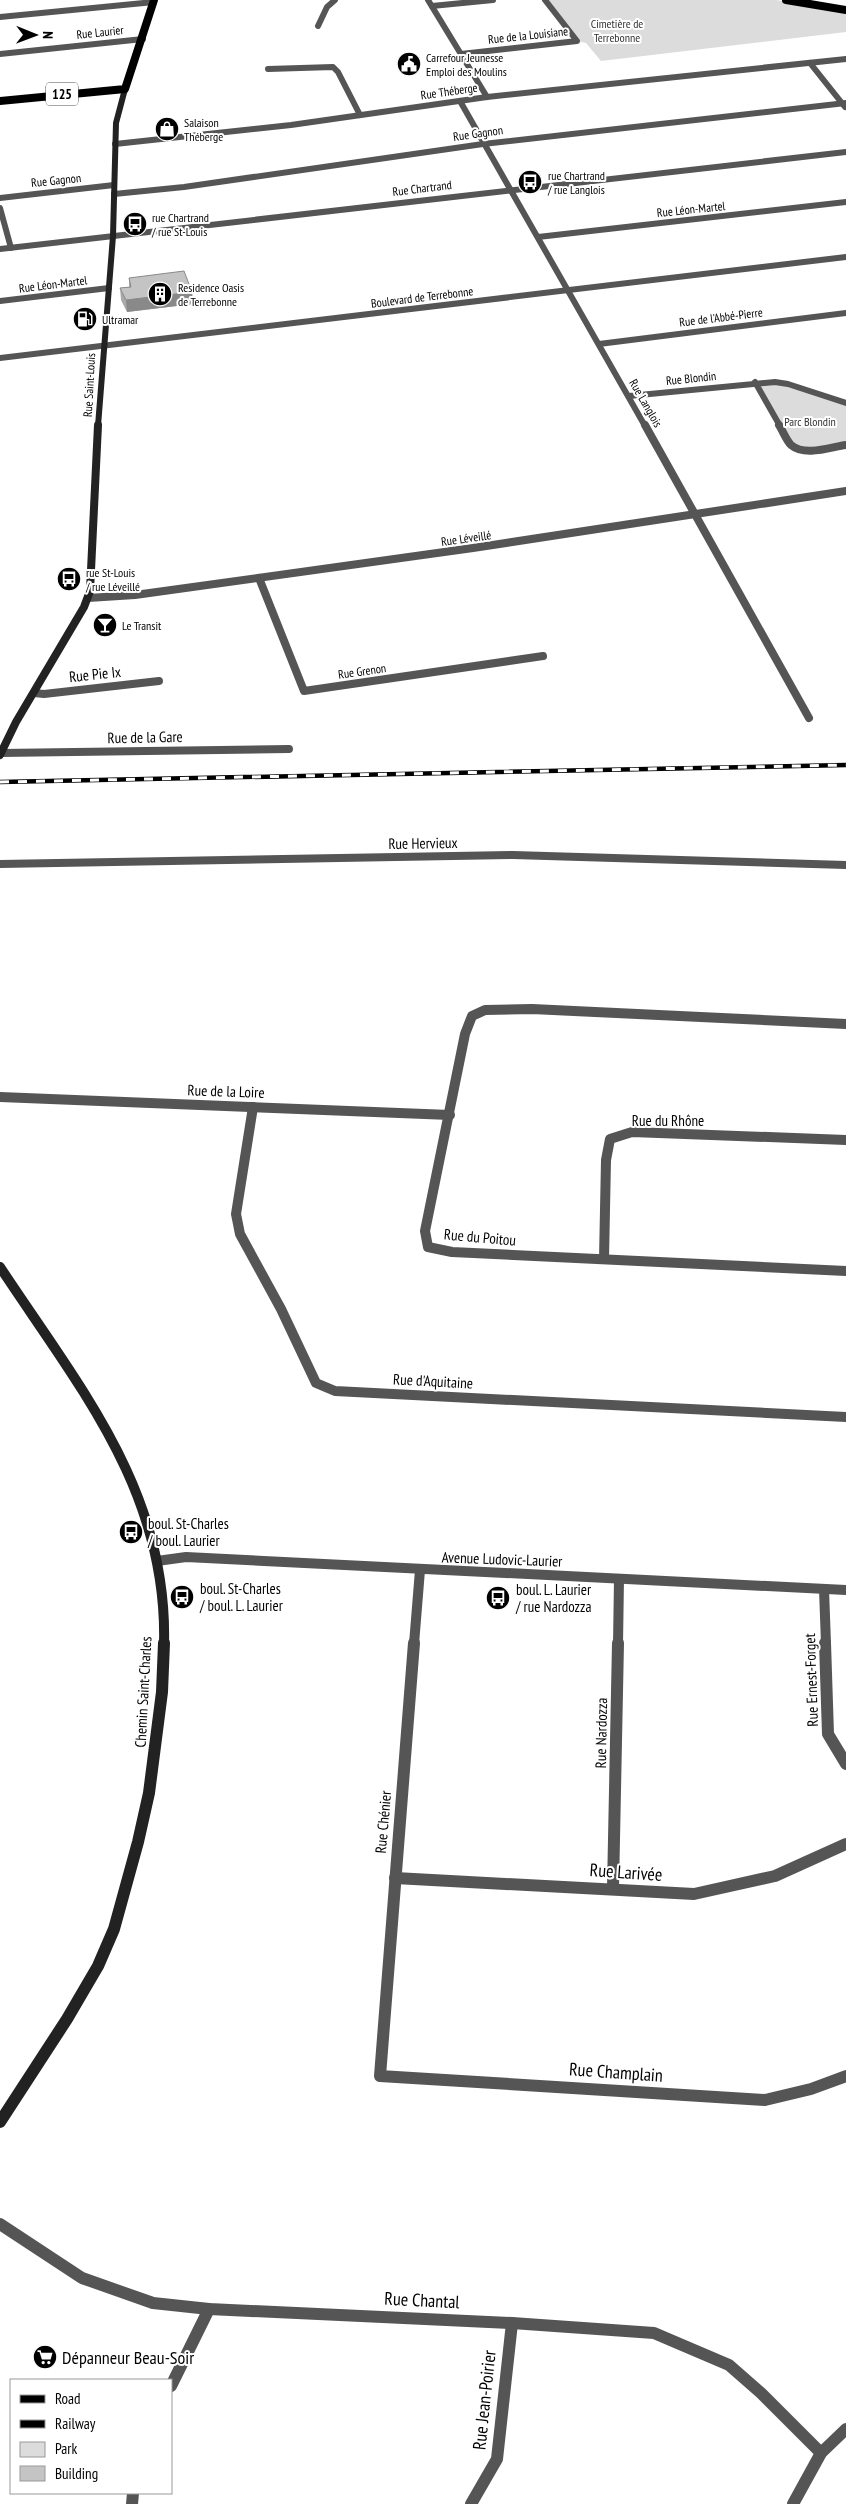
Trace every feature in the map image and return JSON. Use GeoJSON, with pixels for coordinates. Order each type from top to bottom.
{"type":"FeatureCollection","features":[{"type":"Feature","properties":{"kind":"main road"},"geometry":{"type":"LineString","coordinates":[[786,0],[846,10]]}},
{"type":"Feature","properties":{"kind":"main road","name":"Rue Saint-Louis"},"geometry":{"type":"LineString","coordinates":[[0,754],[88,598],[91,583],[102,347],[113,236],[117,119],[154,1]]}},
{"type":"Feature","properties":{"kind":"main road","name":"125"},"geometry":{"type":"LineString","coordinates":[[0,101],[125,89]]}},
{"type":"Feature","properties":{"kind":"main road","name":"Chemin Saint-Charles"},"geometry":{"type":"LineString","coordinates":[[0,1267],[86,1396],[117,1450],[139,1496],[157,1561],[163,1653],[160,1720],[151,1792],[134,1862],[109,1943],[90,1984],[44,2058],[0,2122]]}},
{"type":"Feature","properties":{"kind":"street"},"geometry":{"type":"LineString","coordinates":[[318,26],[326,7],[335,0]]}},
{"type":"Feature","properties":{"kind":"street"},"geometry":{"type":"LineString","coordinates":[[428,0],[487,97]]}},
{"type":"Feature","properties":{"kind":"street"},"geometry":{"type":"LineString","coordinates":[[432,6],[493,0]]}},
{"type":"Feature","properties":{"kind":"street","name":"Rue de la Louisiane"},"geometry":{"type":"LineString","coordinates":[[461,54],[577,41],[545,0]]}},
{"type":"Feature","properties":{"kind":"street"},"geometry":{"type":"LineString","coordinates":[[0,16],[154,1]]}},
{"type":"Feature","properties":{"kind":"street","name":"Rue Laurier"},"geometry":{"type":"LineString","coordinates":[[0,54],[143,39]]}},
{"type":"Feature","properties":{"kind":"street","name":"Rue Théberge"},"geometry":{"type":"LineString","coordinates":[[115,144],[360,115],[487,97],[846,59]]}},
{"type":"Feature","properties":{"kind":"street"},"geometry":{"type":"LineString","coordinates":[[810,63],[845,105]]}},
{"type":"Feature","properties":{"kind":"street"},"geometry":{"type":"LineString","coordinates":[[268,69],[332,67],[338,72],[360,115]]}},
{"type":"Feature","properties":{"kind":"street","name":"Rue Langlois"},"geometry":{"type":"LineString","coordinates":[[460,101],[629,396],[809,718]]}},
{"type":"Feature","properties":{"kind":"street","name":"Rue Gagnon"},"geometry":{"type":"LineString","coordinates":[[114,194],[184,187],[483,144],[845,105]]}},
{"type":"Feature","properties":{"kind":"street","name":"Rue Chartrand"},"geometry":{"type":"LineString","coordinates":[[0,249],[846,152]]}},
{"type":"Feature","properties":{"kind":"street","name":"Rue Gagnon"},"geometry":{"type":"LineString","coordinates":[[0,198],[114,185]]}},
{"type":"Feature","properties":{"kind":"street","name":"Rue Léon-Martel"},"geometry":{"type":"LineString","coordinates":[[538,237],[846,202]]}},
{"type":"Feature","properties":{"kind":"street"},"geometry":{"type":"LineString","coordinates":[[0,208],[11,248]]}},
{"type":"Feature","properties":{"kind":"street","name":"Boulevard de Terrebonne"},"geometry":{"type":"LineString","coordinates":[[0,358],[846,258]]}},
{"type":"Feature","properties":{"kind":"street","name":"Rue Léon-Martel"},"geometry":{"type":"LineString","coordinates":[[0,301],[109,288]]}},
{"type":"Feature","properties":{"kind":"street","name":"Rue de l'Abbé-Pierre"},"geometry":{"type":"LineString","coordinates":[[599,344],[846,313]]}},
{"type":"Feature","properties":{"kind":"street"},"geometry":{"type":"LineString","coordinates":[[755,382],[794,448],[804,450],[846,445]]}},
{"type":"Feature","properties":{"kind":"street","name":"Rue Blondin"},"geometry":{"type":"LineString","coordinates":[[629,396],[755,382],[788,384],[844,400]]}},
{"type":"Feature","properties":{"kind":"street","name":"Rue Léveillé"},"geometry":{"type":"LineString","coordinates":[[88,598],[135,595],[473,548],[846,491]]}},
{"type":"Feature","properties":{"kind":"street","name":"Rue Grenon"},"geometry":{"type":"LineString","coordinates":[[259,578],[304,691],[543,656]]}},
{"type":"Feature","properties":{"kind":"street","name":"Rue Pie Ix"},"geometry":{"type":"LineString","coordinates":[[34,693],[44,694],[159,681]]}},
{"type":"Feature","properties":{"kind":"street","name":"Rue de la Gare"},"geometry":{"type":"LineString","coordinates":[[0,754],[289,749]]}},
{"type":"Feature","properties":{"kind":"street","name":"Rue Hervieux"},"geometry":{"type":"LineString","coordinates":[[0,864],[514,855],[846,865]]}},
{"type":"Feature","properties":{"kind":"street"},"geometry":{"type":"LineString","coordinates":[[450,1115],[465,1034],[472,1016],[485,1010],[532,1008],[846,1024]]}},
{"type":"Feature","properties":{"kind":"street","name":"Rue de la Loire"},"geometry":{"type":"LineString","coordinates":[[0,1097],[450,1115]]}},
{"type":"Feature","properties":{"kind":"street","name":"Rue d'Aquitaine"},"geometry":{"type":"LineString","coordinates":[[253,1107],[236,1214],[240,1234],[281,1309],[316,1382],[335,1391],[846,1416]]}},
{"type":"Feature","properties":{"kind":"street","name":"Rue du Poitou"},"geometry":{"type":"LineString","coordinates":[[450,1115],[425,1231],[428,1247],[452,1252],[604,1259]]}},
{"type":"Feature","properties":{"kind":"street","name":"Rue du Rhône"},"geometry":{"type":"LineString","coordinates":[[604,1259],[606,1160],[610,1139],[632,1132],[846,1140]]}},
{"type":"Feature","properties":{"kind":"street"},"geometry":{"type":"LineString","coordinates":[[604,1259],[846,1271]]}},
{"type":"Feature","properties":{"kind":"street","name":"Avenue Ludovic-Laurier"},"geometry":{"type":"LineString","coordinates":[[157,1561],[186,1557],[846,1590]]}},
{"type":"Feature","properties":{"kind":"street","name":"Rue Chénier"},"geometry":{"type":"LineString","coordinates":[[380,2076],[420,1570]]}},
{"type":"Feature","properties":{"kind":"street","name":"Rue Nardozza"},"geometry":{"type":"LineString","coordinates":[[613,1888],[620,1579]]}},
{"type":"Feature","properties":{"kind":"street","name":"Rue Ernest-Forget"},"geometry":{"type":"LineString","coordinates":[[824,1589],[828,1734],[846,1764]]}},
{"type":"Feature","properties":{"kind":"street","name":"Rue Larivée"},"geometry":{"type":"LineString","coordinates":[[395,1878],[613,1888],[694,1894],[775,1876],[846,1844]]}},
{"type":"Feature","properties":{"kind":"street","name":"Rue Champlain"},"geometry":{"type":"LineString","coordinates":[[380,2076],[765,2100],[811,2089],[846,2076]]}},
{"type":"Feature","properties":{"kind":"street","name":"Rue Chantal"},"geometry":{"type":"LineString","coordinates":[[0,2224],[82,2278],[153,2303],[209,2309],[512,2323],[654,2333],[694,2348],[729,2365],[761,2393],[821,2453]]}},
{"type":"Feature","properties":{"kind":"street"},"geometry":{"type":"LineString","coordinates":[[172,2384],[209,2309]]}},
{"type":"Feature","properties":{"kind":"street","name":"Rue Jean-Poirier"},"geometry":{"type":"LineString","coordinates":[[471,2504],[497,2459],[512,2323]]}},
{"type":"Feature","properties":{"kind":"street"},"geometry":{"type":"LineString","coordinates":[[793,2504],[821,2453],[846,2429]]}},
{"type":"Feature","properties":{"kind":"green space","name":"Cimetière de Terrebonne"},"geometry":{"type":"Polygon","coordinates":[[[545,0],[776,0],[846,11],[846,32],[601,61],[586,43],[577,41],[545,0]]]}},
{"type":"Feature","properties":{"kind":"green space","name":"Parc Blondin"},"geometry":{"type":"Polygon","coordinates":[[[755,382],[775,382],[846,403],[846,445],[794,448],[755,382]]]}},
{"type":"Feature","properties":{"kind":"building"},"geometry":{"type":"Polygon","coordinates":[[[184,271],[192,292],[126,300],[120,288],[131,287],[129,278],[184,271]]]}},
{"type":"Feature","properties":{"kind":"railway"},"geometry":{"type":"LineString","coordinates":[[0,782],[846,765]]}},
{"type":"Feature","properties":{"kind":"place","name":"Carrefour Jeunesse Emploi des Moulins"},"geometry":{"type":"Point","coordinates":[409,64]}},
{"type":"Feature","properties":{"kind":"place","name":"Salaison Théberge"},"geometry":{"type":"Point","coordinates":[167,129]}},
{"type":"Feature","properties":{"kind":"place","name":"rue Chartrand / rue Langlois"},"geometry":{"type":"Point","coordinates":[530,182]}},
{"type":"Feature","properties":{"kind":"place","name":"rue Chartrand / rue St-Louis"},"geometry":{"type":"Point","coordinates":[135,224]}},
{"type":"Feature","properties":{"kind":"place","name":"Residence Oasis de Terrebonne"},"geometry":{"type":"Point","coordinates":[160,294]}},
{"type":"Feature","properties":{"kind":"place","name":"Ultramar"},"geometry":{"type":"Point","coordinates":[85,319]}},
{"type":"Feature","properties":{"kind":"place","name":"rue St-Louis / rue Léveillé"},"geometry":{"type":"Point","coordinates":[69,579]}},
{"type":"Feature","properties":{"kind":"place","name":"Le Transit"},"geometry":{"type":"Point","coordinates":[105,625]}},
{"type":"Feature","properties":{"kind":"place","name":"boul. St-Charles / boul. Laurier"},"geometry":{"type":"Point","coordinates":[131,1532]}},
{"type":"Feature","properties":{"kind":"place","name":"boul. St-Charles / boul. L. Laurier"},"geometry":{"type":"Point","coordinates":[182,1597]}},
{"type":"Feature","properties":{"kind":"place","name":"boul. L. Laurier / rue Nardozza"},"geometry":{"type":"Point","coordinates":[498,1598]}},
{"type":"Feature","properties":{"kind":"place","name":"Dépanneur Beau-Soir"},"geometry":{"type":"Point","coordinates":[45,2357]}}]}
